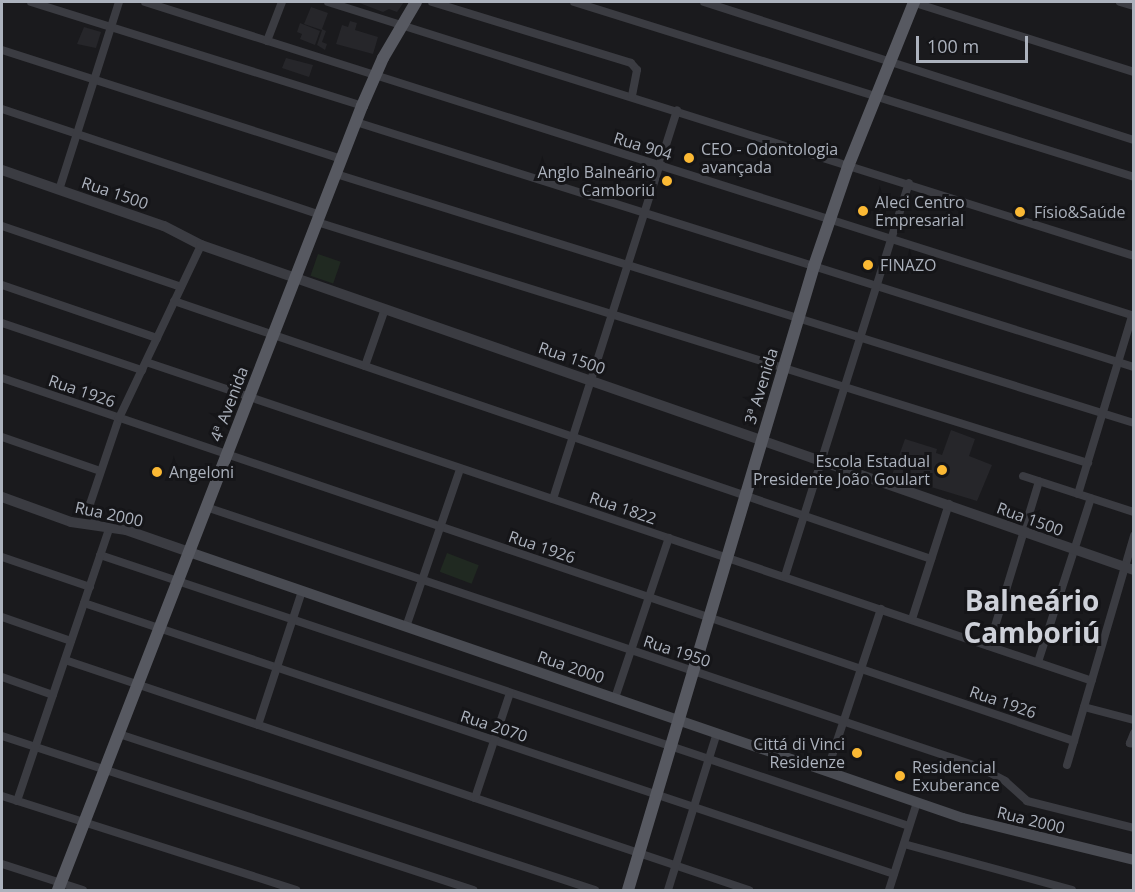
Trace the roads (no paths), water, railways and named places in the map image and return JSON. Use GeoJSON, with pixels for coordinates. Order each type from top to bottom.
{"type":"FeatureCollection","features":[{"type":"Feature","properties":{"kind":"main road","name":"4ª Avenida"},"geometry":{"type":"LineString","coordinates":[[59,887],[362,106],[375,75],[416,2]]}},
{"type":"Feature","properties":{"kind":"main road","name":"3ª Avenida"},"geometry":{"type":"LineString","coordinates":[[628,891],[814,266],[849,164],[913,2]]}},
{"type":"Feature","properties":{"kind":"main road","name":"Rua 2000"},"geometry":{"type":"LineString","coordinates":[[189,552],[917,802],[989,825],[1134,860]]}},
{"type":"Feature","properties":{"kind":"street"},"geometry":{"type":"LineString","coordinates":[[31,2],[362,106]]}},
{"type":"Feature","properties":{"kind":"street"},"geometry":{"type":"LineString","coordinates":[[60,190],[118,2]]}},
{"type":"Feature","properties":{"kind":"street","name":"Rua 904"},"geometry":{"type":"LineString","coordinates":[[145,2],[1133,316]]}},
{"type":"Feature","properties":{"kind":"street"},"geometry":{"type":"LineString","coordinates":[[267,40],[282,2]]}},
{"type":"Feature","properties":{"kind":"street"},"geometry":{"type":"LineString","coordinates":[[328,2],[849,164],[1134,256]]}},
{"type":"Feature","properties":{"kind":"street"},"geometry":{"type":"LineString","coordinates":[[432,2],[631,63],[637,70],[632,96]]}},
{"type":"Feature","properties":{"kind":"street"},"geometry":{"type":"LineString","coordinates":[[574,2],[1134,177]]}},
{"type":"Feature","properties":{"kind":"street"},"geometry":{"type":"LineString","coordinates":[[704,2],[1134,140]]}},
{"type":"Feature","properties":{"kind":"street"},"geometry":{"type":"LineString","coordinates":[[913,2],[1134,72]]}},
{"type":"Feature","properties":{"kind":"street"},"geometry":{"type":"LineString","coordinates":[[1120,2],[1134,6]]}},
{"type":"Feature","properties":{"kind":"street"},"geometry":{"type":"LineString","coordinates":[[2,50],[342,159]]}},
{"type":"Feature","properties":{"kind":"street"},"geometry":{"type":"LineString","coordinates":[[2,109],[319,218],[612,314],[1088,463]]}},
{"type":"Feature","properties":{"kind":"street"},"geometry":{"type":"LineString","coordinates":[[553,499],[677,110]]}},
{"type":"Feature","properties":{"kind":"street"},"geometry":{"type":"LineString","coordinates":[[356,122],[1134,367]]}},
{"type":"Feature","properties":{"kind":"street","name":"Rua 1500"},"geometry":{"type":"LineString","coordinates":[[2,170],[164,226],[201,245],[1129,568]]}},
{"type":"Feature","properties":{"kind":"street"},"geometry":{"type":"LineString","coordinates":[[336,174],[1134,423]]}},
{"type":"Feature","properties":{"kind":"street"},"geometry":{"type":"LineString","coordinates":[[785,576],[909,183]]}},
{"type":"Feature","properties":{"kind":"street"},"geometry":{"type":"LineString","coordinates":[[2,226],[181,287]]}},
{"type":"Feature","properties":{"kind":"street"},"geometry":{"type":"LineString","coordinates":[[97,526],[90,504],[119,418],[201,245]]}},
{"type":"Feature","properties":{"kind":"street"},"geometry":{"type":"LineString","coordinates":[[2,285],[157,338]]}},
{"type":"Feature","properties":{"kind":"street"},"geometry":{"type":"LineString","coordinates":[[174,301],[931,559]]}},
{"type":"Feature","properties":{"kind":"street"},"geometry":{"type":"LineString","coordinates":[[365,366],[385,309]]}},
{"type":"Feature","properties":{"kind":"street"},"geometry":{"type":"LineString","coordinates":[[1078,494],[1133,316]]}},
{"type":"Feature","properties":{"kind":"street","name":"Rua 1822"},"geometry":{"type":"LineString","coordinates":[[2,323],[249,398],[785,576],[1092,681]]}},
{"type":"Feature","properties":{"kind":"street","name":"Rua 1926"},"geometry":{"type":"LineString","coordinates":[[2,378],[1074,741]]}},
{"type":"Feature","properties":{"kind":"street"},"geometry":{"type":"LineString","coordinates":[[2,437],[100,471]]}},
{"type":"Feature","properties":{"kind":"street"},"geometry":{"type":"LineString","coordinates":[[406,627],[460,469]]}},
{"type":"Feature","properties":{"kind":"street"},"geometry":{"type":"LineString","coordinates":[[1023,476],[1134,512]]}},
{"type":"Feature","properties":{"kind":"street"},"geometry":{"type":"LineString","coordinates":[[989,646],[1039,481]]}},
{"type":"Feature","properties":{"kind":"street","name":"Rua 2000"},"geometry":{"type":"LineString","coordinates":[[2,497],[71,522],[110,527],[189,552]]}},
{"type":"Feature","properties":{"kind":"street"},"geometry":{"type":"LineString","coordinates":[[1038,662],[1091,498]]}},
{"type":"Feature","properties":{"kind":"street"},"geometry":{"type":"LineString","coordinates":[[912,619],[949,504]]}},
{"type":"Feature","properties":{"kind":"street","name":"Rua 1950"},"geometry":{"type":"LineString","coordinates":[[206,507],[979,767],[1005,781],[1027,801],[1134,828]]}},
{"type":"Feature","properties":{"kind":"street"},"geometry":{"type":"LineString","coordinates":[[17,801],[110,527]]}},
{"type":"Feature","properties":{"kind":"street"},"geometry":{"type":"LineString","coordinates":[[1067,765],[1129,568],[1134,536]]}},
{"type":"Feature","properties":{"kind":"street"},"geometry":{"type":"LineString","coordinates":[[615,698],[669,538]]}},
{"type":"Feature","properties":{"kind":"street"},"geometry":{"type":"LineString","coordinates":[[100,555],[909,826]]}},
{"type":"Feature","properties":{"kind":"street"},"geometry":{"type":"LineString","coordinates":[[2,557],[90,587]]}},
{"type":"Feature","properties":{"kind":"street"},"geometry":{"type":"LineString","coordinates":[[258,725],[302,591]]}},
{"type":"Feature","properties":{"kind":"street","name":"Rua 2070"},"geometry":{"type":"LineString","coordinates":[[84,603],[894,874]]}},
{"type":"Feature","properties":{"kind":"street"},"geometry":{"type":"LineString","coordinates":[[827,771],[881,609]]}},
{"type":"Feature","properties":{"kind":"street"},"geometry":{"type":"LineString","coordinates":[[2,618],[71,641]]}},
{"type":"Feature","properties":{"kind":"street"},"geometry":{"type":"LineString","coordinates":[[65,660],[749,891]]}},
{"type":"Feature","properties":{"kind":"street"},"geometry":{"type":"LineString","coordinates":[[2,677],[53,695]]}},
{"type":"Feature","properties":{"kind":"street"},"geometry":{"type":"LineString","coordinates":[[475,798],[510,693]]}},
{"type":"Feature","properties":{"kind":"street"},"geometry":{"type":"LineString","coordinates":[[1084,707],[1134,720]]}},
{"type":"Feature","properties":{"kind":"street"},"geometry":{"type":"LineString","coordinates":[[668,891],[717,733]]}},
{"type":"Feature","properties":{"kind":"street"},"geometry":{"type":"LineString","coordinates":[[1134,733],[1130,743],[1134,744]]}},
{"type":"Feature","properties":{"kind":"street"},"geometry":{"type":"LineString","coordinates":[[119,734],[595,891]]}},
{"type":"Feature","properties":{"kind":"street"},"geometry":{"type":"LineString","coordinates":[[2,736],[473,891]]}},
{"type":"Feature","properties":{"kind":"street"},"geometry":{"type":"LineString","coordinates":[[2,796],[296,891]]}},
{"type":"Feature","properties":{"kind":"street"},"geometry":{"type":"LineString","coordinates":[[889,891],[917,802]]}},
{"type":"Feature","properties":{"kind":"street"},"geometry":{"type":"LineString","coordinates":[[904,844],[1072,891]]}},
{"type":"Feature","properties":{"kind":"street"},"geometry":{"type":"LineString","coordinates":[[2,864],[59,887],[84,891]]}},
{"type":"Feature","properties":{"kind":"place","name":"CEO - Odontologia avançada"},"geometry":{"type":"Point","coordinates":[689,158]}},
{"type":"Feature","properties":{"kind":"place","name":"Anglo Balneário Camboriú"},"geometry":{"type":"Point","coordinates":[667,181]}},
{"type":"Feature","properties":{"kind":"place","name":"Aleci Centro Empresarial"},"geometry":{"type":"Point","coordinates":[863,211]}},
{"type":"Feature","properties":{"kind":"place","name":"Físio&Saúde"},"geometry":{"type":"Point","coordinates":[1020,212]}},
{"type":"Feature","properties":{"kind":"place","name":"FINAZO"},"geometry":{"type":"Point","coordinates":[868,265]}},
{"type":"Feature","properties":{"kind":"place","name":"Escola Estadual Presidente João Goulart"},"geometry":{"type":"Point","coordinates":[942,470]}},
{"type":"Feature","properties":{"kind":"place","name":"Angeloni"},"geometry":{"type":"Point","coordinates":[157,472]}},
{"type":"Feature","properties":{"kind":"place","name":"Cittá di Vinci Residenze"},"geometry":{"type":"Point","coordinates":[857,753]}},
{"type":"Feature","properties":{"kind":"place","name":"Residencial Exuberance"},"geometry":{"type":"Point","coordinates":[900,776]}},
{"type":"Feature","properties":{"kind":"district","name":"Balneário Camboriú"},"geometry":{"type":"Point","coordinates":[1032,616]}}]}
